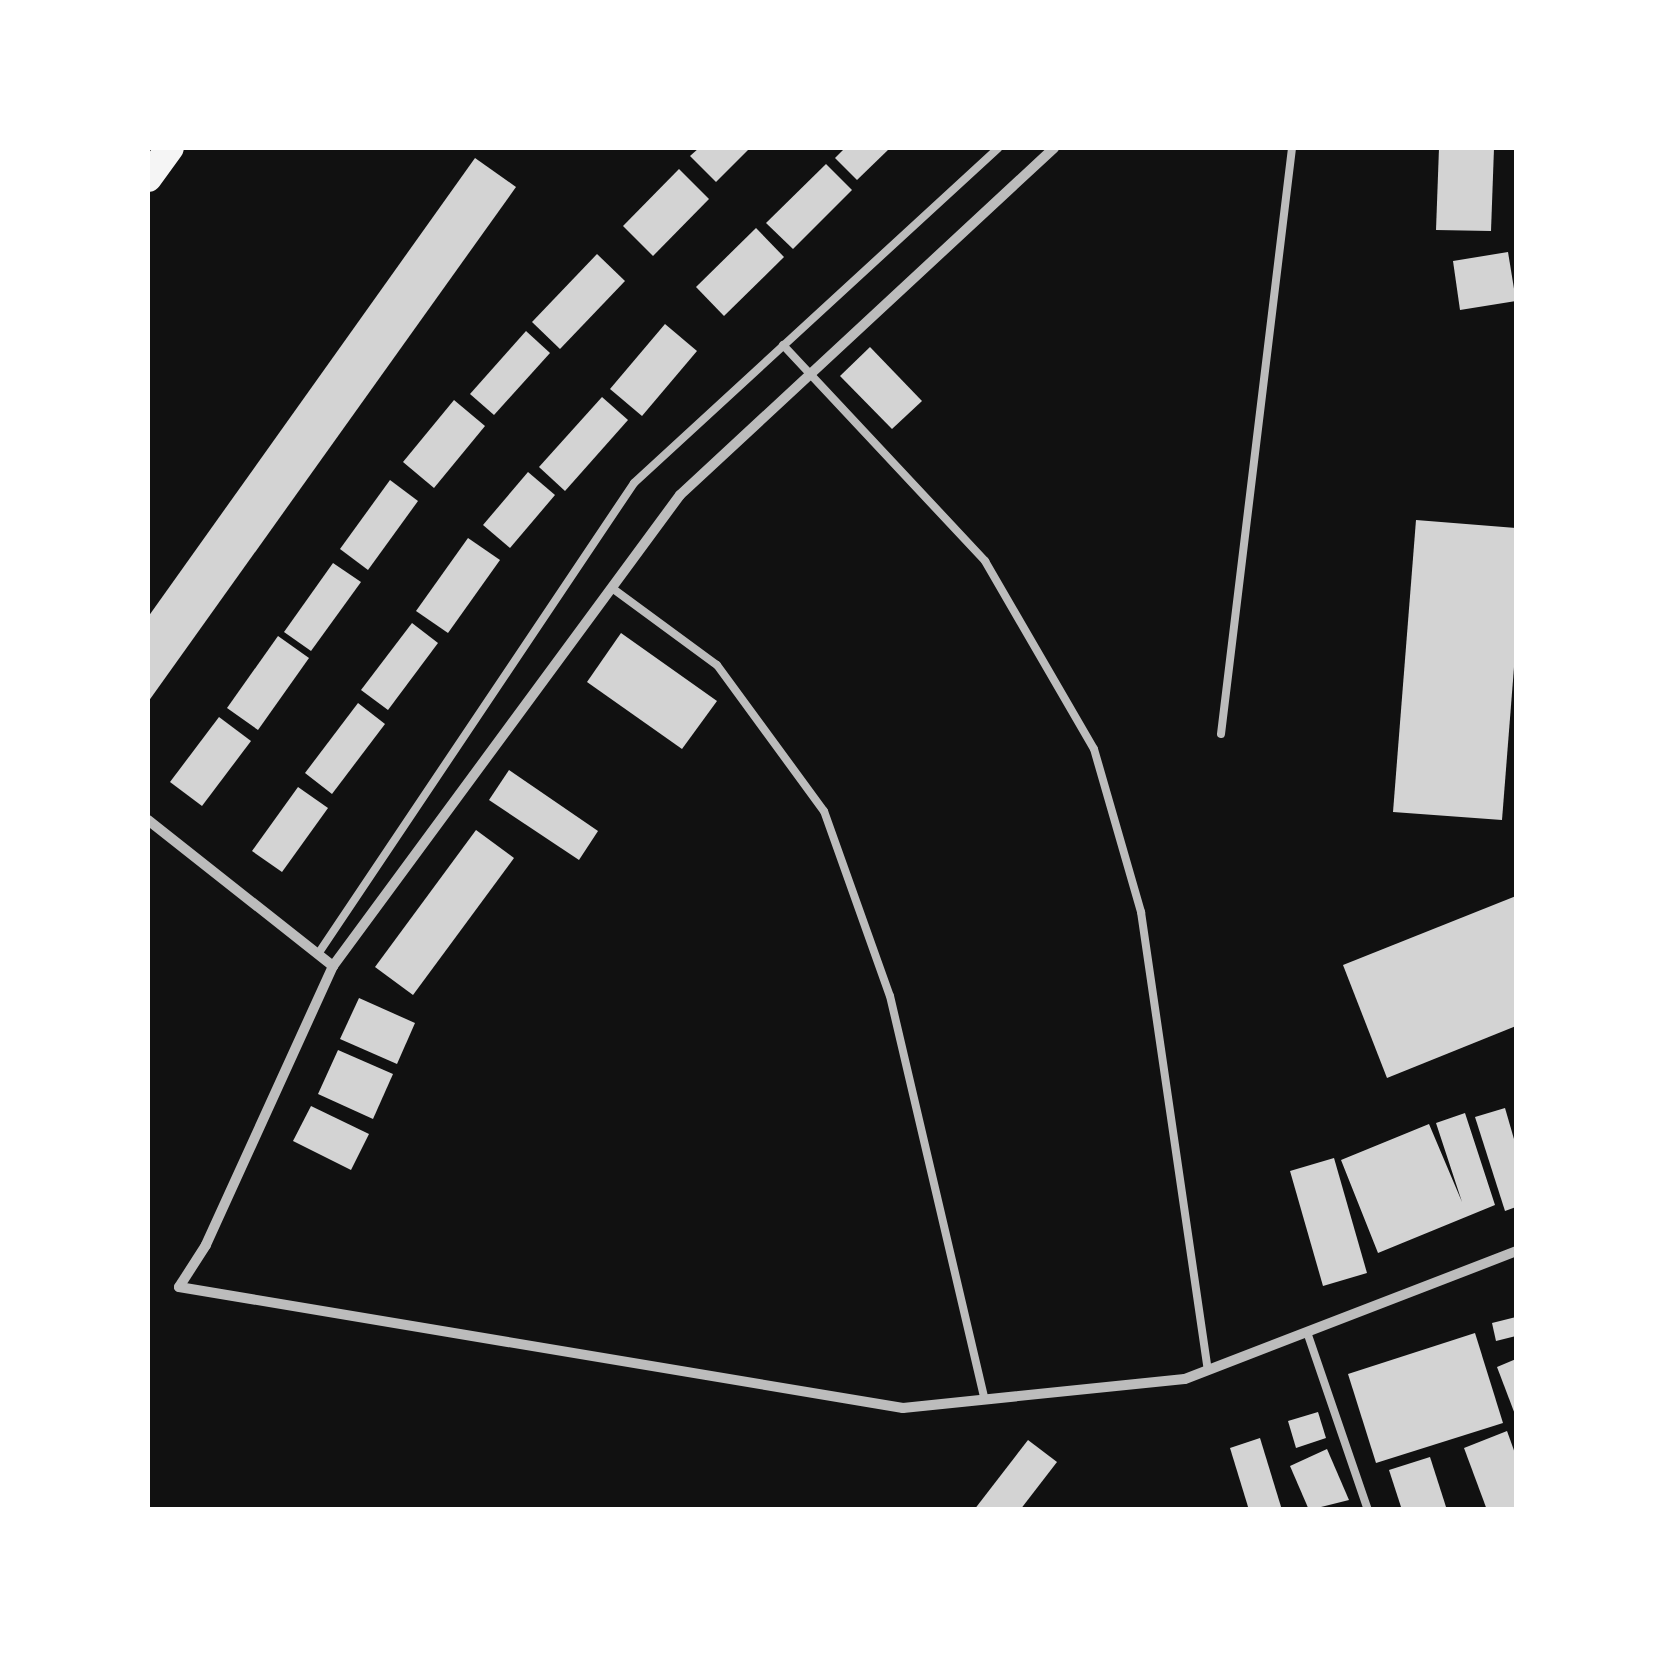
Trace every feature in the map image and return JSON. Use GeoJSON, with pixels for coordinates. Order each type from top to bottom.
{"type":"FeatureCollection","features":[{"type":"Feature","properties":{"kind":"highway"},"geometry":{"type":"LineString","coordinates":[[148,178],[170,148]]}},
{"type":"Feature","properties":{"kind":"street"},"geometry":{"type":"LineString","coordinates":[[1054,148],[680,496],[333,966],[206,1245],[179,1286],[903,1408],[1185,1380],[1516,1251]]}},
{"type":"Feature","properties":{"kind":"street"},"geometry":{"type":"LineString","coordinates":[[148,820],[333,966]]}},
{"type":"Feature","properties":{"kind":"lane"},"geometry":{"type":"LineString","coordinates":[[318,954],[634,483],[998,148]]}},
{"type":"Feature","properties":{"kind":"lane"},"geometry":{"type":"LineString","coordinates":[[1222,734],[1292,148]]}},
{"type":"Feature","properties":{"kind":"lane"},"geometry":{"type":"LineString","coordinates":[[783,346],[986,561],[1094,749],[1141,912],[1208,1370]]}},
{"type":"Feature","properties":{"kind":"lane"},"geometry":{"type":"LineString","coordinates":[[612,588],[717,665],[824,811],[890,996],[985,1400]]}},
{"type":"Feature","properties":{"kind":"lane"},"geometry":{"type":"LineString","coordinates":[[1306,1332],[1368,1510]]}},
{"type":"Feature","properties":{"kind":"building"},"geometry":{"type":"Polygon","coordinates":[[[699,148],[750,148],[716,182],[690,156],[699,148]]]}},
{"type":"Feature","properties":{"kind":"building"},"geometry":{"type":"Polygon","coordinates":[[[845,148],[890,148],[857,180],[835,158],[845,148]]]}},
{"type":"Feature","properties":{"kind":"building"},"geometry":{"type":"Polygon","coordinates":[[[1439,148],[1494,148],[1491,231],[1436,230],[1439,148]]]}},
{"type":"Feature","properties":{"kind":"building"},"geometry":{"type":"Polygon","coordinates":[[[475,158],[516,187],[148,702],[148,617],[475,158]]]}},
{"type":"Feature","properties":{"kind":"building"},"geometry":{"type":"Polygon","coordinates":[[[826,164],[852,190],[793,249],[766,223],[826,164]]]}},
{"type":"Feature","properties":{"kind":"building"},"geometry":{"type":"Polygon","coordinates":[[[679,169],[709,199],[653,256],[623,226],[679,169]]]}},
{"type":"Feature","properties":{"kind":"building"},"geometry":{"type":"Polygon","coordinates":[[[756,228],[784,257],[724,316],[696,287],[756,228]]]}},
{"type":"Feature","properties":{"kind":"building"},"geometry":{"type":"Polygon","coordinates":[[[1508,252],[1516,301],[1460,310],[1453,261],[1508,252]]]}},
{"type":"Feature","properties":{"kind":"building"},"geometry":{"type":"Polygon","coordinates":[[[597,254],[625,281],[560,349],[532,322],[597,254]]]}},
{"type":"Feature","properties":{"kind":"building"},"geometry":{"type":"Polygon","coordinates":[[[665,324],[697,351],[642,416],[610,389],[665,324]]]}},
{"type":"Feature","properties":{"kind":"building"},"geometry":{"type":"Polygon","coordinates":[[[526,331],[550,353],[494,415],[470,394],[526,331]]]}},
{"type":"Feature","properties":{"kind":"building"},"geometry":{"type":"Polygon","coordinates":[[[870,347],[922,401],[892,429],[840,376],[870,347]]]}},
{"type":"Feature","properties":{"kind":"building"},"geometry":{"type":"Polygon","coordinates":[[[602,397],[628,420],[565,491],[539,467],[602,397]]]}},
{"type":"Feature","properties":{"kind":"building"},"geometry":{"type":"Polygon","coordinates":[[[454,400],[485,426],[434,488],[403,462],[454,400]]]}},
{"type":"Feature","properties":{"kind":"building"},"geometry":{"type":"Polygon","coordinates":[[[528,472],[555,495],[510,548],[483,525],[528,472]]]}},
{"type":"Feature","properties":{"kind":"building"},"geometry":{"type":"Polygon","coordinates":[[[390,480],[418,501],[368,570],[340,549],[390,480]]]}},
{"type":"Feature","properties":{"kind":"building"},"geometry":{"type":"Polygon","coordinates":[[[1416,520],[1516,528],[1516,642],[1502,820],[1393,812],[1416,520]]]}},
{"type":"Feature","properties":{"kind":"building"},"geometry":{"type":"Polygon","coordinates":[[[468,538],[500,560],[448,633],[416,611],[468,538]]]}},
{"type":"Feature","properties":{"kind":"building"},"geometry":{"type":"Polygon","coordinates":[[[333,563],[361,582],[311,651],[284,632],[333,563]]]}},
{"type":"Feature","properties":{"kind":"building"},"geometry":{"type":"Polygon","coordinates":[[[412,623],[438,643],[388,710],[361,690],[412,623]]]}},
{"type":"Feature","properties":{"kind":"building"},"geometry":{"type":"Polygon","coordinates":[[[621,633],[717,701],[682,749],[587,682],[621,633]]]}},
{"type":"Feature","properties":{"kind":"building"},"geometry":{"type":"Polygon","coordinates":[[[278,636],[309,658],[258,730],[227,708],[278,636]]]}},
{"type":"Feature","properties":{"kind":"building"},"geometry":{"type":"Polygon","coordinates":[[[358,703],[385,724],[332,794],[305,773],[358,703]]]}},
{"type":"Feature","properties":{"kind":"building"},"geometry":{"type":"Polygon","coordinates":[[[219,717],[251,741],[202,806],[170,782],[219,717]]]}},
{"type":"Feature","properties":{"kind":"building"},"geometry":{"type":"Polygon","coordinates":[[[509,770],[598,831],[579,860],[489,800],[509,770]]]}},
{"type":"Feature","properties":{"kind":"building"},"geometry":{"type":"Polygon","coordinates":[[[298,787],[328,808],[282,872],[252,851],[298,787]]]}},
{"type":"Feature","properties":{"kind":"building"},"geometry":{"type":"Polygon","coordinates":[[[476,830],[514,858],[413,995],[375,967],[476,830]]]}},
{"type":"Feature","properties":{"kind":"building"},"geometry":{"type":"Polygon","coordinates":[[[1516,896],[1516,1026],[1387,1078],[1343,965],[1516,896]]]}},
{"type":"Feature","properties":{"kind":"building"},"geometry":{"type":"Polygon","coordinates":[[[359,998],[415,1023],[397,1064],[340,1039],[359,998]]]}},
{"type":"Feature","properties":{"kind":"building"},"geometry":{"type":"Polygon","coordinates":[[[338,1050],[393,1074],[373,1119],[318,1094],[338,1050]]]}},
{"type":"Feature","properties":{"kind":"building"},"geometry":{"type":"Polygon","coordinates":[[[311,1106],[369,1134],[351,1170],[293,1141],[311,1106]]]}},
{"type":"Feature","properties":{"kind":"building"},"geometry":{"type":"Polygon","coordinates":[[[1505,1108],[1516,1146],[1516,1207],[1505,1211],[1475,1117],[1505,1108]]]}},
{"type":"Feature","properties":{"kind":"building"},"geometry":{"type":"Polygon","coordinates":[[[1465,1113],[1495,1205],[1378,1253],[1341,1160],[1429,1124],[1462,1202],[1436,1123],[1465,1113]]]}},
{"type":"Feature","properties":{"kind":"building"},"geometry":{"type":"Polygon","coordinates":[[[1334,1158],[1367,1273],[1323,1286],[1290,1171],[1334,1158]]]}},
{"type":"Feature","properties":{"kind":"building"},"geometry":{"type":"Polygon","coordinates":[[[1516,1317],[1516,1336],[1496,1341],[1492,1323],[1516,1317]]]}},
{"type":"Feature","properties":{"kind":"building"},"geometry":{"type":"Polygon","coordinates":[[[1475,1333],[1503,1423],[1376,1463],[1348,1374],[1475,1333]]]}},
{"type":"Feature","properties":{"kind":"building"},"geometry":{"type":"Polygon","coordinates":[[[1516,1359],[1516,1417],[1497,1367],[1516,1359]]]}},
{"type":"Feature","properties":{"kind":"building"},"geometry":{"type":"Polygon","coordinates":[[[1318,1412],[1326,1438],[1296,1448],[1288,1421],[1318,1412]]]}},
{"type":"Feature","properties":{"kind":"building"},"geometry":{"type":"Polygon","coordinates":[[[1507,1431],[1516,1456],[1516,1510],[1487,1510],[1464,1448],[1507,1431]]]}},
{"type":"Feature","properties":{"kind":"building"},"geometry":{"type":"Polygon","coordinates":[[[1260,1438],[1282,1510],[1249,1510],[1230,1448],[1260,1438]]]}},
{"type":"Feature","properties":{"kind":"building"},"geometry":{"type":"Polygon","coordinates":[[[1028,1440],[1057,1462],[1020,1510],[974,1510],[1028,1440]]]}},
{"type":"Feature","properties":{"kind":"building"},"geometry":{"type":"Polygon","coordinates":[[[1327,1449],[1349,1500],[1309,1510],[1290,1466],[1327,1449]]]}},
{"type":"Feature","properties":{"kind":"building"},"geometry":{"type":"Polygon","coordinates":[[[1430,1457],[1447,1510],[1402,1510],[1389,1470],[1430,1457]]]}}]}
